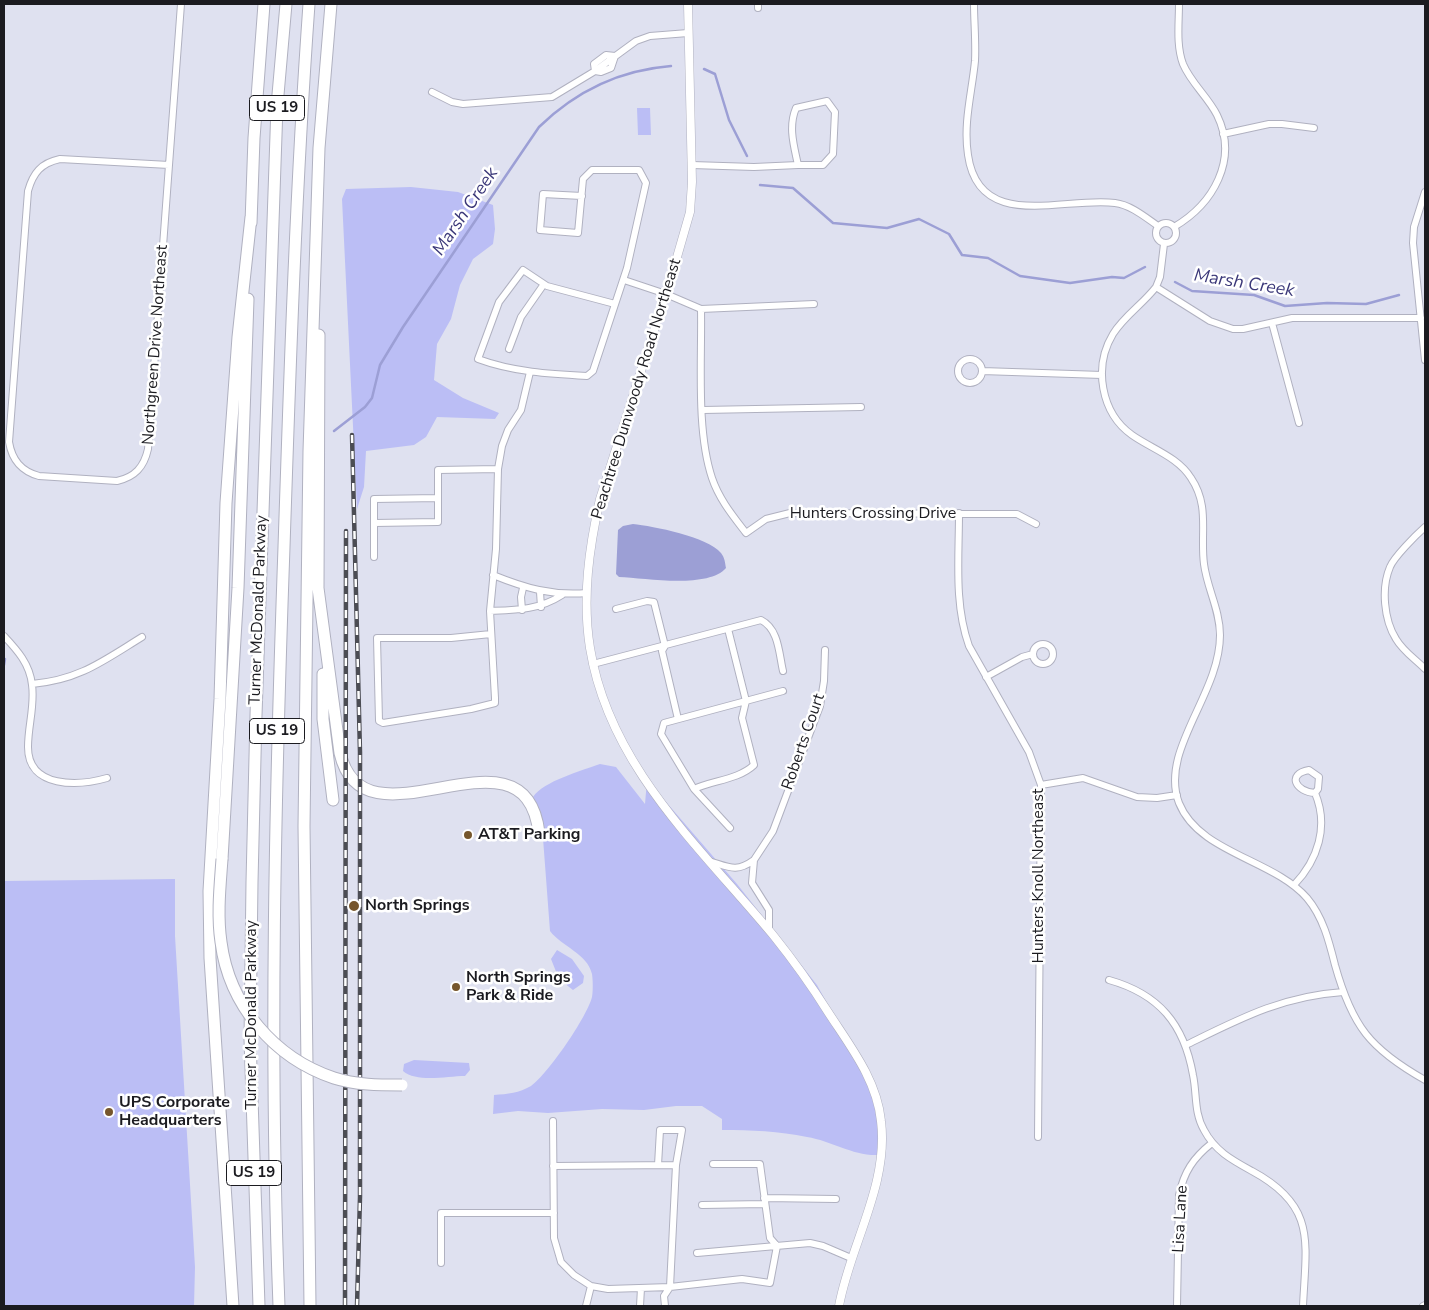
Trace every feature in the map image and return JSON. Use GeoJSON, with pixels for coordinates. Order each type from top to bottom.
{"type":"FeatureCollection","features":[{"type":"Feature","properties":{"kind":"highway"},"geometry":{"type":"LineString","coordinates":[[264,4],[254,138],[238,588],[226,774],[219,926],[227,973],[240,1002],[267,1036],[304,1065],[350,1082],[402,1085]]}},
{"type":"Feature","properties":{"kind":"highway","name":"Turner McDonald Parkway"},"geometry":{"type":"LineString","coordinates":[[259,1306],[250,1039],[253,808],[277,106],[286,4]]}},
{"type":"Feature","properties":{"kind":"highway","name":"Turner McDonald Parkway"},"geometry":{"type":"LineString","coordinates":[[279,1306],[273,1048],[275,827],[297,177],[309,4]]}},
{"type":"Feature","properties":{"kind":"highway"},"geometry":{"type":"LineString","coordinates":[[310,1306],[304,826],[308,451],[319,148],[331,4]]}},
{"type":"Feature","properties":{"kind":"highway"},"geometry":{"type":"LineString","coordinates":[[233,1306],[213,1020],[209,891],[220,699],[226,503],[238,338],[251,217]]}},
{"type":"Feature","properties":{"kind":"highway"},"geometry":{"type":"LineString","coordinates":[[314,278],[319,298],[318,588],[340,753],[347,774],[362,788],[382,795],[480,782],[504,784],[518,792],[529,804],[538,822],[539,833]]}},
{"type":"Feature","properties":{"kind":"highway"},"geometry":{"type":"LineString","coordinates":[[321,621],[324,719],[333,800]]}},
{"type":"Feature","properties":{"kind":"street","name":"Northgreen Drive Northeast"},"geometry":{"type":"LineString","coordinates":[[170,165],[60,158],[43,165],[31,179],[28,191],[9,442],[14,460],[29,473],[39,476],[117,481],[134,475],[145,461],[148,449],[170,165],[181,4]]}},
{"type":"Feature","properties":{"kind":"street","name":"Peachtree Dunwoody Road Northeast"},"geometry":{"type":"LineString","coordinates":[[688,4],[692,165],[690,212],[666,294],[600,499],[592,536],[587,594],[593,664],[603,698],[623,746],[642,778],[709,861],[769,930],[811,986],[868,1077],[879,1107],[882,1136],[879,1166],[864,1221],[851,1258],[839,1306]]}},
{"type":"Feature","properties":{"kind":"street"},"geometry":{"type":"LineString","coordinates":[[974,4],[975,60],[967,123],[968,154],[970,167],[984,190],[996,198],[1016,206],[1116,203],[1133,210],[1158,226]]}},
{"type":"Feature","properties":{"kind":"street"},"geometry":{"type":"LineString","coordinates":[[1174,227],[1204,205],[1216,186],[1224,161],[1223,134],[1216,113],[1183,64],[1179,44],[1179,4]]}},
{"type":"Feature","properties":{"kind":"street"},"geometry":{"type":"LineString","coordinates":[[432,92],[452,102],[462,104],[552,97],[595,71],[636,41],[650,36],[688,33]]}},
{"type":"Feature","properties":{"kind":"street"},"geometry":{"type":"LineString","coordinates":[[692,165],[754,167],[823,165],[833,154],[835,112],[827,101],[796,108],[791,119],[798,165]]}},
{"type":"Feature","properties":{"kind":"street"},"geometry":{"type":"LineString","coordinates":[[1223,134],[1269,124],[1314,128]]}},
{"type":"Feature","properties":{"kind":"street"},"geometry":{"type":"LineString","coordinates":[[582,196],[543,194],[540,230],[578,233],[582,196],[583,179],[592,170],[632,169],[640,170],[644,175],[646,183],[642,207],[624,280],[591,374],[587,376],[530,372],[501,367],[478,359],[499,302],[524,270],[544,284],[615,304]]}},
{"type":"Feature","properties":{"kind":"street"},"geometry":{"type":"LineString","coordinates":[[1425,192],[1414,227],[1425,360]]}},
{"type":"Feature","properties":{"kind":"street"},"geometry":{"type":"LineString","coordinates":[[1158,226],[1166,223],[1174,227],[1176,233],[1174,240],[1164,244]]}},
{"type":"Feature","properties":{"kind":"street"},"geometry":{"type":"LineString","coordinates":[[1158,226],[1155,237],[1164,244]]}},
{"type":"Feature","properties":{"kind":"street"},"geometry":{"type":"LineString","coordinates":[[1164,244],[1160,277],[1156,287],[1114,334],[1105,353],[1102,374],[1106,399],[1117,420],[1132,435],[1184,469],[1196,486],[1203,507],[1203,563],[1218,615],[1219,649],[1215,673],[1177,757],[1174,776],[1176,795],[1186,816],[1202,833],[1294,885],[1307,899],[1323,924],[1343,992],[1354,1018],[1370,1040],[1394,1062],[1425,1080]]}},
{"type":"Feature","properties":{"kind":"street"},"geometry":{"type":"LineString","coordinates":[[624,280],[666,294],[701,309],[814,304]]}},
{"type":"Feature","properties":{"kind":"street"},"geometry":{"type":"LineString","coordinates":[[509,349],[521,317],[544,284]]}},
{"type":"Feature","properties":{"kind":"street"},"geometry":{"type":"LineString","coordinates":[[1156,287],[1210,321],[1223,327],[1243,329],[1292,318],[1421,318]]}},
{"type":"Feature","properties":{"kind":"street","name":"Hunters Crossing Drive"},"geometry":{"type":"LineString","coordinates":[[701,309],[703,410],[707,461],[713,480],[730,512],[746,533],[766,519],[790,513],[1017,514],[1036,524]]}},
{"type":"Feature","properties":{"kind":"street"},"geometry":{"type":"LineString","coordinates":[[1272,323],[1299,423]]}},
{"type":"Feature","properties":{"kind":"street"},"geometry":{"type":"LineString","coordinates":[[982,371],[1102,374]]}},
{"type":"Feature","properties":{"kind":"street"},"geometry":{"type":"LineString","coordinates":[[491,634],[451,638],[377,638],[379,722],[470,709],[495,703],[490,611],[498,469],[502,446],[508,430],[521,410],[530,372]]}},
{"type":"Feature","properties":{"kind":"street"},"geometry":{"type":"LineString","coordinates":[[703,410],[861,407]]}},
{"type":"Feature","properties":{"kind":"street"},"geometry":{"type":"LineString","coordinates":[[374,523],[438,522],[438,470],[498,469]]}},
{"type":"Feature","properties":{"kind":"street"},"geometry":{"type":"LineString","coordinates":[[374,557],[374,499],[438,498]]}},
{"type":"Feature","properties":{"kind":"street","name":"Hunters Knoll Northeast"},"geometry":{"type":"LineString","coordinates":[[960,514],[960,615],[969,646],[1029,752],[1040,785],[1038,1137]]}},
{"type":"Feature","properties":{"kind":"street"},"geometry":{"type":"LineString","coordinates":[[1425,527],[1390,567],[1385,589],[1390,626],[1396,639],[1408,654],[1425,669]]}},
{"type":"Feature","properties":{"kind":"street"},"geometry":{"type":"LineString","coordinates":[[493,575],[523,588],[540,592],[562,595],[587,594]]}},
{"type":"Feature","properties":{"kind":"street"},"geometry":{"type":"LineString","coordinates":[[522,610],[521,597],[523,588]]}},
{"type":"Feature","properties":{"kind":"street"},"geometry":{"type":"LineString","coordinates":[[540,592],[542,606]]}},
{"type":"Feature","properties":{"kind":"street"},"geometry":{"type":"LineString","coordinates":[[490,611],[522,610],[542,606],[562,595]]}},
{"type":"Feature","properties":{"kind":"street"},"geometry":{"type":"LineString","coordinates":[[616,609],[647,601],[654,602],[665,646],[662,652],[678,719]]}},
{"type":"Feature","properties":{"kind":"street"},"geometry":{"type":"LineString","coordinates":[[593,664],[761,620],[767,623],[774,632],[782,671]]}},
{"type":"Feature","properties":{"kind":"street"},"geometry":{"type":"LineString","coordinates":[[694,789],[708,782],[745,773],[754,765],[742,718],[746,701],[728,629]]}},
{"type":"Feature","properties":{"kind":"street"},"geometry":{"type":"LineString","coordinates":[[4,636],[20,653],[28,668],[32,684],[28,748],[30,759],[35,769],[41,775],[53,781],[90,782],[107,778]]}},
{"type":"Feature","properties":{"kind":"street"},"geometry":{"type":"LineString","coordinates":[[32,684],[75,677],[142,637]]}},
{"type":"Feature","properties":{"kind":"street","name":"Roberts Court"},"geometry":{"type":"LineString","coordinates":[[754,860],[773,831],[820,706],[824,681],[824,650]]}},
{"type":"Feature","properties":{"kind":"street"},"geometry":{"type":"LineString","coordinates":[[986,677],[1022,657],[1033,654]]}},
{"type":"Feature","properties":{"kind":"street"},"geometry":{"type":"LineString","coordinates":[[730,828],[694,789],[661,734],[664,723],[783,692]]}},
{"type":"Feature","properties":{"kind":"street"},"geometry":{"type":"LineString","coordinates":[[1040,785],[1084,778],[1137,797],[1157,798],[1176,795]]}},
{"type":"Feature","properties":{"kind":"street"},"geometry":{"type":"LineString","coordinates":[[1294,885],[1310,866],[1319,845],[1320,806],[1315,793]]}},
{"type":"Feature","properties":{"kind":"street"},"geometry":{"type":"LineString","coordinates":[[709,861],[733,869],[740,868],[754,860]]}},
{"type":"Feature","properties":{"kind":"street"},"geometry":{"type":"LineString","coordinates":[[754,860],[752,883],[769,910],[769,930]]}},
{"type":"Feature","properties":{"kind":"street"},"geometry":{"type":"LineString","coordinates":[[1109,980],[1135,989],[1156,1003],[1175,1023],[1186,1045],[1193,1075],[1197,1114],[1212,1143],[1229,1158],[1282,1189],[1296,1207],[1304,1228],[1306,1246],[1302,1306]]}},
{"type":"Feature","properties":{"kind":"street"},"geometry":{"type":"LineString","coordinates":[[1186,1045],[1272,1004],[1306,995],[1343,992]]}},
{"type":"Feature","properties":{"kind":"street"},"geometry":{"type":"LineString","coordinates":[[553,1120],[554,1238],[561,1262],[574,1275],[591,1286],[608,1289],[640,1288],[742,1279],[770,1283],[777,1246]]}},
{"type":"Feature","properties":{"kind":"street"},"geometry":{"type":"LineString","coordinates":[[658,1165],[660,1130],[682,1130],[676,1165],[670,1286],[664,1296],[665,1306]]}},
{"type":"Feature","properties":{"kind":"street","name":"Lisa Lane"},"geometry":{"type":"LineString","coordinates":[[1178,1306],[1179,1195],[1182,1179],[1189,1166],[1212,1143]]}},
{"type":"Feature","properties":{"kind":"street"},"geometry":{"type":"LineString","coordinates":[[713,1164],[760,1164],[770,1238],[777,1246]]}},
{"type":"Feature","properties":{"kind":"street"},"geometry":{"type":"LineString","coordinates":[[553,1166],[676,1165]]}},
{"type":"Feature","properties":{"kind":"street"},"geometry":{"type":"LineString","coordinates":[[702,1205],[836,1199]]}},
{"type":"Feature","properties":{"kind":"street"},"geometry":{"type":"LineString","coordinates":[[442,1263],[442,1213],[554,1213]]}},
{"type":"Feature","properties":{"kind":"street"},"geometry":{"type":"LineString","coordinates":[[697,1253],[810,1243],[823,1246],[851,1258]]}},
{"type":"Feature","properties":{"kind":"street"},"geometry":{"type":"LineString","coordinates":[[586,1306],[591,1286]]}},
{"type":"Feature","properties":{"kind":"street"},"geometry":{"type":"LineString","coordinates":[[640,1288],[640,1306]]}},
{"type":"Feature","properties":{"kind":"shaded area"},"geometry":{"type":"Polygon","coordinates":[[[637,108],[650,108],[651,135],[638,135],[637,108]]]}},
{"type":"Feature","properties":{"kind":"shaded area"},"geometry":{"type":"Polygon","coordinates":[[[411,187],[458,192],[493,205],[495,229],[493,244],[473,259],[460,285],[451,319],[437,344],[434,380],[463,398],[499,413],[495,419],[437,417],[426,437],[414,445],[366,451],[364,487],[357,509],[342,199],[346,189],[411,187]]]}},
{"type":"Feature","properties":{"kind":"shaded area"},"geometry":{"type":"Polygon","coordinates":[[[633,524],[666,530],[705,542],[721,553],[726,568],[717,574],[691,580],[676,581],[619,577],[616,574],[618,530],[623,526],[633,524]]]}},
{"type":"Feature","properties":{"kind":"shaded area"},"geometry":{"type":"Polygon","coordinates":[[[600,764],[616,767],[645,804],[647,780],[737,884],[817,985],[878,1095],[878,1155],[851,1151],[816,1139],[796,1135],[765,1131],[722,1130],[722,1119],[702,1106],[676,1106],[644,1110],[602,1109],[548,1113],[518,1111],[493,1114],[494,1095],[513,1093],[527,1088],[547,1070],[575,1031],[592,997],[592,974],[589,967],[580,955],[561,942],[550,931],[542,825],[533,797],[538,791],[554,781],[600,764]]]}},
{"type":"Feature","properties":{"kind":"shaded area"},"geometry":{"type":"Polygon","coordinates":[[[175,879],[175,936],[195,1267],[194,1306],[4,1306],[4,881],[175,879]]]}},
{"type":"Feature","properties":{"kind":"shaded area"},"geometry":{"type":"Polygon","coordinates":[[[557,950],[572,959],[584,976],[583,983],[573,990],[559,979],[551,959],[557,950]]]}},
{"type":"Feature","properties":{"kind":"shaded area"},"geometry":{"type":"Polygon","coordinates":[[[414,1060],[469,1063],[470,1070],[465,1076],[416,1077],[403,1071],[404,1064],[414,1060]]]}},
{"type":"Feature","properties":{"kind":"waterway","name":"Marsh Creek"},"geometry":{"type":"LineString","coordinates":[[334,431],[365,407],[372,398],[380,365],[403,327],[539,127],[568,103],[599,85],[634,72],[671,66]]}},
{"type":"Feature","properties":{"kind":"waterway","name":"Marsh Creek"},"geometry":{"type":"LineString","coordinates":[[704,69],[715,74],[729,120],[747,156]]}},
{"type":"Feature","properties":{"kind":"waterway","name":"Marsh Creek"},"geometry":{"type":"LineString","coordinates":[[760,185],[793,188],[833,223],[887,228],[919,219],[949,234],[962,255],[988,258],[1020,276],[1070,283],[1112,277],[1124,278],[1145,267]]}},
{"type":"Feature","properties":{"kind":"waterway","name":"Marsh Creek"},"geometry":{"type":"LineString","coordinates":[[1175,282],[1192,291],[1254,295],[1285,306],[1327,303],[1366,304],[1399,295]]}},
{"type":"Feature","properties":{"kind":"waterway","name":"Marsh Creek"},"geometry":{"type":"LineString","coordinates":[[4,665],[5,659]]}},
{"type":"Feature","properties":{"kind":"railway"},"geometry":{"type":"LineString","coordinates":[[352,435],[360,752],[360,1197],[357,1306]]}},
{"type":"Feature","properties":{"kind":"railway"},"geometry":{"type":"LineString","coordinates":[[345,1306],[346,531]]}},
{"type":"Feature","properties":{"kind":"place","name":"AT&T Parking"},"geometry":{"type":"Point","coordinates":[468,835]}},
{"type":"Feature","properties":{"kind":"place","name":"North Springs"},"geometry":{"type":"Point","coordinates":[354,906]}},
{"type":"Feature","properties":{"kind":"place","name":"North Springs Park & Ride"},"geometry":{"type":"Point","coordinates":[456,987]}},
{"type":"Feature","properties":{"kind":"place","name":"UPS Corporate Headquarters"},"geometry":{"type":"Point","coordinates":[109,1112]}}]}
